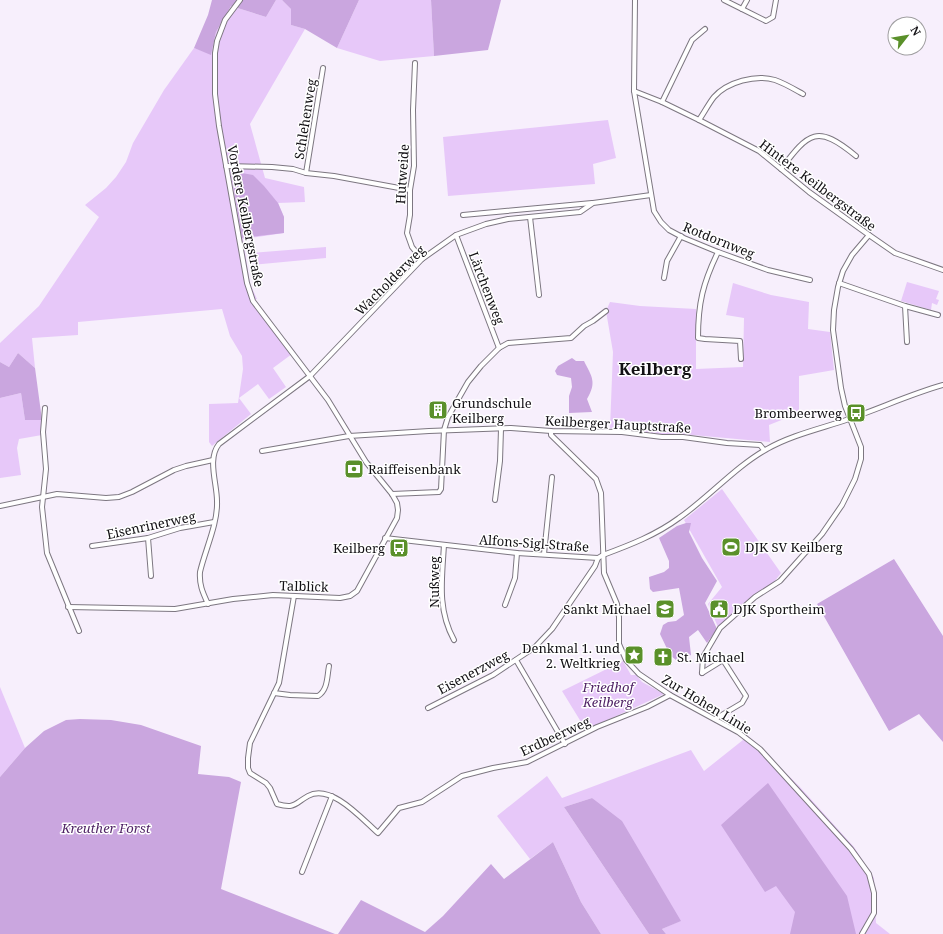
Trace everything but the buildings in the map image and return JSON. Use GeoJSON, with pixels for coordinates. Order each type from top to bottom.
{"type":"FeatureCollection","features":[{"type":"Feature","properties":{"kind":"street","name":"Vordere Keilbergstraße"},"geometry":{"type":"LineString","coordinates":[[240,0],[225,20],[220,31],[216,53],[215,94],[219,126],[247,283],[254,301],[334,410],[349,436]]}},
{"type":"Feature","properties":{"kind":"street"},"geometry":{"type":"LineString","coordinates":[[634,91],[635,0]]}},
{"type":"Feature","properties":{"kind":"street"},"geometry":{"type":"LineString","coordinates":[[724,0],[766,20],[773,18],[776,0]]}},
{"type":"Feature","properties":{"kind":"street"},"geometry":{"type":"LineString","coordinates":[[742,9],[747,0]]}},
{"type":"Feature","properties":{"kind":"street"},"geometry":{"type":"LineString","coordinates":[[662,102],[692,40],[705,29]]}},
{"type":"Feature","properties":{"kind":"street","name":"Hutweide"},"geometry":{"type":"LineString","coordinates":[[415,63],[413,110],[414,166],[410,190],[408,233],[412,247],[422,259]]}},
{"type":"Feature","properties":{"kind":"street","name":"Schlehenweg"},"geometry":{"type":"LineString","coordinates":[[306,173],[323,68]]}},
{"type":"Feature","properties":{"kind":"street"},"geometry":{"type":"LineString","coordinates":[[700,120],[715,96],[727,87],[739,81],[755,78],[774,80],[803,94]]}},
{"type":"Feature","properties":{"kind":"street","name":"Hintere Keilbergstraße"},"geometry":{"type":"LineString","coordinates":[[634,91],[700,120],[758,151],[809,192],[895,253],[943,270]]}},
{"type":"Feature","properties":{"kind":"street","name":"Rotdornweg"},"geometry":{"type":"LineString","coordinates":[[634,91],[654,211],[661,222],[669,230],[680,236],[718,252],[768,270],[810,280]]}},
{"type":"Feature","properties":{"kind":"street"},"geometry":{"type":"LineString","coordinates":[[781,169],[800,145],[810,138],[819,136],[829,137],[840,143],[856,156]]}},
{"type":"Feature","properties":{"kind":"street"},"geometry":{"type":"LineString","coordinates":[[226,166],[293,169],[306,173],[334,176],[410,190]]}},
{"type":"Feature","properties":{"kind":"street","name":"Wacholderweg"},"geometry":{"type":"LineString","coordinates":[[463,215],[593,203],[651,195]]}},
{"type":"Feature","properties":{"kind":"street","name":"Wacholderweg"},"geometry":{"type":"LineString","coordinates":[[213,460],[215,449],[219,444],[310,376],[422,259],[456,235],[486,224],[508,219],[580,212],[593,203]]}},
{"type":"Feature","properties":{"kind":"street"},"geometry":{"type":"LineString","coordinates":[[530,217],[539,295]]}},
{"type":"Feature","properties":{"kind":"street","name":"Lärchenweg"},"geometry":{"type":"LineString","coordinates":[[456,235],[499,348]]}},
{"type":"Feature","properties":{"kind":"street"},"geometry":{"type":"LineString","coordinates":[[715,719],[742,703],[746,696],[723,660],[702,673],[704,657],[720,628],[756,597],[780,581],[822,534],[842,505],[861,459],[861,447],[845,406],[841,388],[833,330],[834,310],[843,271],[852,255],[869,235]]}},
{"type":"Feature","properties":{"kind":"street"},"geometry":{"type":"LineString","coordinates":[[664,278],[667,261],[680,236]]}},
{"type":"Feature","properties":{"kind":"street"},"geometry":{"type":"LineString","coordinates":[[718,252],[702,291],[698,319],[698,338],[740,341],[741,359]]}},
{"type":"Feature","properties":{"kind":"street"},"geometry":{"type":"LineString","coordinates":[[839,284],[905,306],[938,315]]}},
{"type":"Feature","properties":{"kind":"street"},"geometry":{"type":"LineString","coordinates":[[905,306],[908,342]]}},
{"type":"Feature","properties":{"kind":"street"},"geometry":{"type":"LineString","coordinates":[[392,494],[439,492],[441,489],[444,430],[448,416],[468,382],[499,348],[508,343],[571,338],[584,326],[606,311]]}},
{"type":"Feature","properties":{"kind":"street"},"geometry":{"type":"LineString","coordinates":[[766,449],[900,398],[943,385]]}},
{"type":"Feature","properties":{"kind":"street"},"geometry":{"type":"LineString","coordinates":[[44,408],[43,432],[46,469],[42,507],[47,553],[79,631]]}},
{"type":"Feature","properties":{"kind":"street","name":"Keilberger Hauptstraße"},"geometry":{"type":"LineString","coordinates":[[262,451],[349,436],[444,430],[511,428],[551,431],[622,432],[662,437],[683,436],[727,443],[760,445],[766,449]]}},
{"type":"Feature","properties":{"kind":"street"},"geometry":{"type":"LineString","coordinates":[[494,500],[500,461],[501,429]]}},
{"type":"Feature","properties":{"kind":"street","name":"Zur Hohen Linie"},"geometry":{"type":"LineString","coordinates":[[551,431],[551,435],[596,479],[602,493],[604,574],[617,604],[619,617],[619,644],[626,660],[639,674],[670,695],[738,732],[760,749],[851,849],[869,874],[874,894],[874,912],[862,934]]}},
{"type":"Feature","properties":{"kind":"street","name":"Talblick"},"geometry":{"type":"LineString","coordinates":[[68,607],[175,609],[253,597],[294,596],[340,598],[354,594],[397,518],[398,510],[392,494],[366,462],[349,436]]}},
{"type":"Feature","properties":{"kind":"street","name":"Alfons-Sigl-Straße"},"geometry":{"type":"LineString","coordinates":[[385,538],[517,553],[598,558],[603,554],[643,540],[674,522],[766,449]]}},
{"type":"Feature","properties":{"kind":"street"},"geometry":{"type":"LineString","coordinates":[[0,506],[57,494],[106,498],[119,497],[132,492],[174,470],[213,460],[217,503],[214,522],[200,572],[201,589],[208,604]]}},
{"type":"Feature","properties":{"kind":"street"},"geometry":{"type":"LineString","coordinates":[[544,554],[552,477]]}},
{"type":"Feature","properties":{"kind":"street","name":"Eisenrinerweg"},"geometry":{"type":"LineString","coordinates":[[92,546],[148,538],[180,528],[214,522]]}},
{"type":"Feature","properties":{"kind":"street"},"geometry":{"type":"LineString","coordinates":[[148,538],[151,576]]}},
{"type":"Feature","properties":{"kind":"street","name":"Nußweg"},"geometry":{"type":"LineString","coordinates":[[444,545],[441,589],[442,605],[446,623],[454,640]]}},
{"type":"Feature","properties":{"kind":"street"},"geometry":{"type":"LineString","coordinates":[[505,605],[515,578],[517,553]]}},
{"type":"Feature","properties":{"kind":"street","name":"Eisenerzweg"},"geometry":{"type":"LineString","coordinates":[[428,708],[493,675],[535,648],[552,629],[595,566],[598,558]]}},
{"type":"Feature","properties":{"kind":"street"},"geometry":{"type":"LineString","coordinates":[[294,596],[278,683],[250,743],[248,768],[250,773],[266,783],[270,788],[277,804],[286,807],[293,806],[319,792],[332,796],[302,872]]}},
{"type":"Feature","properties":{"kind":"street"},"geometry":{"type":"LineString","coordinates":[[516,660],[565,744]]}},
{"type":"Feature","properties":{"kind":"street"},"geometry":{"type":"LineString","coordinates":[[274,693],[318,696],[325,689],[329,666]]}},
{"type":"Feature","properties":{"kind":"street","name":"Erdbeerweg"},"geometry":{"type":"LineString","coordinates":[[332,796],[340,800],[378,833],[399,808],[422,802],[462,776],[493,768],[527,762],[597,727],[647,707],[670,695]]}},
{"type":"Feature","properties":{"kind":"green space"},"geometry":{"type":"Polygon","coordinates":[[[212,0],[276,0],[266,17],[231,6],[216,32],[211,55],[194,48],[208,15],[212,0]]]}},
{"type":"Feature","properties":{"kind":"green space"},"geometry":{"type":"Polygon","coordinates":[[[276,0],[282,0],[291,9],[291,25],[305,29],[250,124],[265,178],[304,187],[305,202],[278,203],[284,217],[284,233],[243,239],[250,284],[257,299],[252,300],[292,354],[273,368],[286,387],[269,399],[258,384],[239,398],[251,414],[212,446],[209,442],[209,404],[238,403],[243,369],[242,356],[230,336],[222,309],[78,322],[78,335],[32,338],[35,368],[18,353],[9,367],[0,362],[0,343],[39,306],[99,217],[85,205],[106,188],[116,177],[126,162],[133,143],[164,90],[194,48],[211,54],[216,32],[231,6],[266,17],[276,0]]]}},
{"type":"Feature","properties":{"kind":"green space"},"geometry":{"type":"Polygon","coordinates":[[[282,0],[359,0],[337,48],[305,29],[291,25],[291,9],[282,0]]]}},
{"type":"Feature","properties":{"kind":"green space"},"geometry":{"type":"Polygon","coordinates":[[[359,0],[431,0],[434,56],[380,61],[337,48],[359,0]]]}},
{"type":"Feature","properties":{"kind":"green space"},"geometry":{"type":"Polygon","coordinates":[[[431,0],[501,0],[488,50],[434,56],[431,0]]]}},
{"type":"Feature","properties":{"kind":"green space"},"geometry":{"type":"Polygon","coordinates":[[[608,120],[616,158],[593,164],[595,184],[448,196],[443,137],[608,120]]]}},
{"type":"Feature","properties":{"kind":"green space"},"geometry":{"type":"Polygon","coordinates":[[[231,171],[253,175],[264,186],[278,203],[284,217],[284,233],[242,238],[231,171]]]}},
{"type":"Feature","properties":{"kind":"green space"},"geometry":{"type":"Polygon","coordinates":[[[326,247],[326,258],[251,265],[251,253],[326,247]]]}},
{"type":"Feature","properties":{"kind":"green space"},"geometry":{"type":"Polygon","coordinates":[[[907,282],[939,291],[936,299],[939,300],[937,305],[932,303],[931,310],[901,301],[907,282]]]}},
{"type":"Feature","properties":{"kind":"green space"},"geometry":{"type":"Polygon","coordinates":[[[733,283],[771,295],[809,302],[808,329],[830,332],[834,370],[799,376],[799,412],[769,425],[770,442],[682,434],[660,434],[610,428],[613,352],[606,311],[610,302],[640,306],[696,309],[696,369],[743,367],[744,318],[726,315],[733,283]]]}},
{"type":"Feature","properties":{"kind":"green space"},"geometry":{"type":"Polygon","coordinates":[[[18,353],[35,368],[42,420],[25,420],[21,393],[0,398],[0,362],[9,367],[18,353]]]}},
{"type":"Feature","properties":{"kind":"green space"},"geometry":{"type":"Polygon","coordinates":[[[572,358],[576,361],[584,361],[591,376],[593,384],[587,399],[592,412],[569,413],[569,396],[572,387],[571,378],[557,375],[555,371],[558,366],[572,358]]]}},
{"type":"Feature","properties":{"kind":"green space"},"geometry":{"type":"Polygon","coordinates":[[[21,393],[25,420],[42,420],[42,435],[19,439],[17,448],[21,475],[0,478],[0,398],[21,393]]]}},
{"type":"Feature","properties":{"kind":"green space","name":"DJK SV Keilberg"},"geometry":{"type":"Polygon","coordinates":[[[722,489],[781,573],[774,582],[741,606],[718,627],[708,604],[722,587],[684,520],[722,489]]]}},
{"type":"Feature","properties":{"kind":"green space"},"geometry":{"type":"Polygon","coordinates":[[[691,523],[689,532],[702,558],[717,581],[705,603],[717,629],[707,643],[698,630],[689,637],[691,655],[676,660],[670,655],[660,634],[663,625],[668,622],[676,621],[684,615],[679,588],[653,592],[650,589],[649,577],[664,572],[669,568],[669,561],[659,538],[677,526],[691,523]]]}},
{"type":"Feature","properties":{"kind":"green space"},"geometry":{"type":"Polygon","coordinates":[[[894,559],[943,636],[943,742],[919,714],[889,731],[817,604],[894,559]]]}},
{"type":"Feature","properties":{"kind":"green space","name":"Friedhof Keilberg"},"geometry":{"type":"Polygon","coordinates":[[[623,661],[631,675],[636,675],[642,682],[664,694],[586,730],[562,691],[623,661]]]}},
{"type":"Feature","properties":{"kind":"green space"},"geometry":{"type":"Polygon","coordinates":[[[0,687],[25,748],[0,777],[0,687]]]}},
{"type":"Feature","properties":{"kind":"green space","name":"Kreuther Forst"},"geometry":{"type":"Polygon","coordinates":[[[66,720],[111,720],[141,725],[201,746],[198,774],[229,777],[241,782],[221,889],[335,934],[0,934],[0,777],[25,748],[44,731],[66,720]]]}},
{"type":"Feature","properties":{"kind":"green space"},"geometry":{"type":"Polygon","coordinates":[[[748,736],[799,786],[854,847],[874,878],[876,923],[890,934],[666,934],[662,929],[680,921],[661,888],[592,798],[564,807],[649,934],[601,934],[581,902],[553,842],[530,859],[497,816],[547,776],[562,798],[691,750],[704,771],[748,736]]]}},
{"type":"Feature","properties":{"kind":"green space"},"geometry":{"type":"Polygon","coordinates":[[[768,783],[847,896],[856,934],[790,934],[795,912],[776,886],[765,892],[721,825],[768,783]]]}},
{"type":"Feature","properties":{"kind":"green space"},"geometry":{"type":"Polygon","coordinates":[[[592,798],[622,821],[681,921],[662,929],[666,934],[649,934],[564,807],[592,798]]]}},
{"type":"Feature","properties":{"kind":"green space"},"geometry":{"type":"Polygon","coordinates":[[[553,842],[581,902],[601,934],[338,934],[361,900],[425,932],[443,916],[491,864],[504,879],[553,842]]]}},
{"type":"Feature","properties":{"kind":"place","name":"Grundschule Keilberg"},"geometry":{"type":"Point","coordinates":[438,410]}},
{"type":"Feature","properties":{"kind":"place","name":"Brombeerweg"},"geometry":{"type":"Point","coordinates":[856,413]}},
{"type":"Feature","properties":{"kind":"place","name":"Raiffeisenbank"},"geometry":{"type":"Point","coordinates":[354,469]}},
{"type":"Feature","properties":{"kind":"place","name":"DJK SV Keilberg"},"geometry":{"type":"Point","coordinates":[731,547]}},
{"type":"Feature","properties":{"kind":"place","name":"Keilberg"},"geometry":{"type":"Point","coordinates":[399,548]}},
{"type":"Feature","properties":{"kind":"place","name":"Sankt Michael"},"geometry":{"type":"Point","coordinates":[665,609]}},
{"type":"Feature","properties":{"kind":"place","name":"DJK Sportheim"},"geometry":{"type":"Point","coordinates":[719,609]}},
{"type":"Feature","properties":{"kind":"place","name":"Denkmal 1. und 2. Weltkrieg"},"geometry":{"type":"Point","coordinates":[634,655]}},
{"type":"Feature","properties":{"kind":"place","name":"St. Michael"},"geometry":{"type":"Point","coordinates":[663,657]}},
{"type":"Feature","properties":{"kind":"district","name":"Keilberg"},"geometry":{"type":"Point","coordinates":[655,368]}}]}
